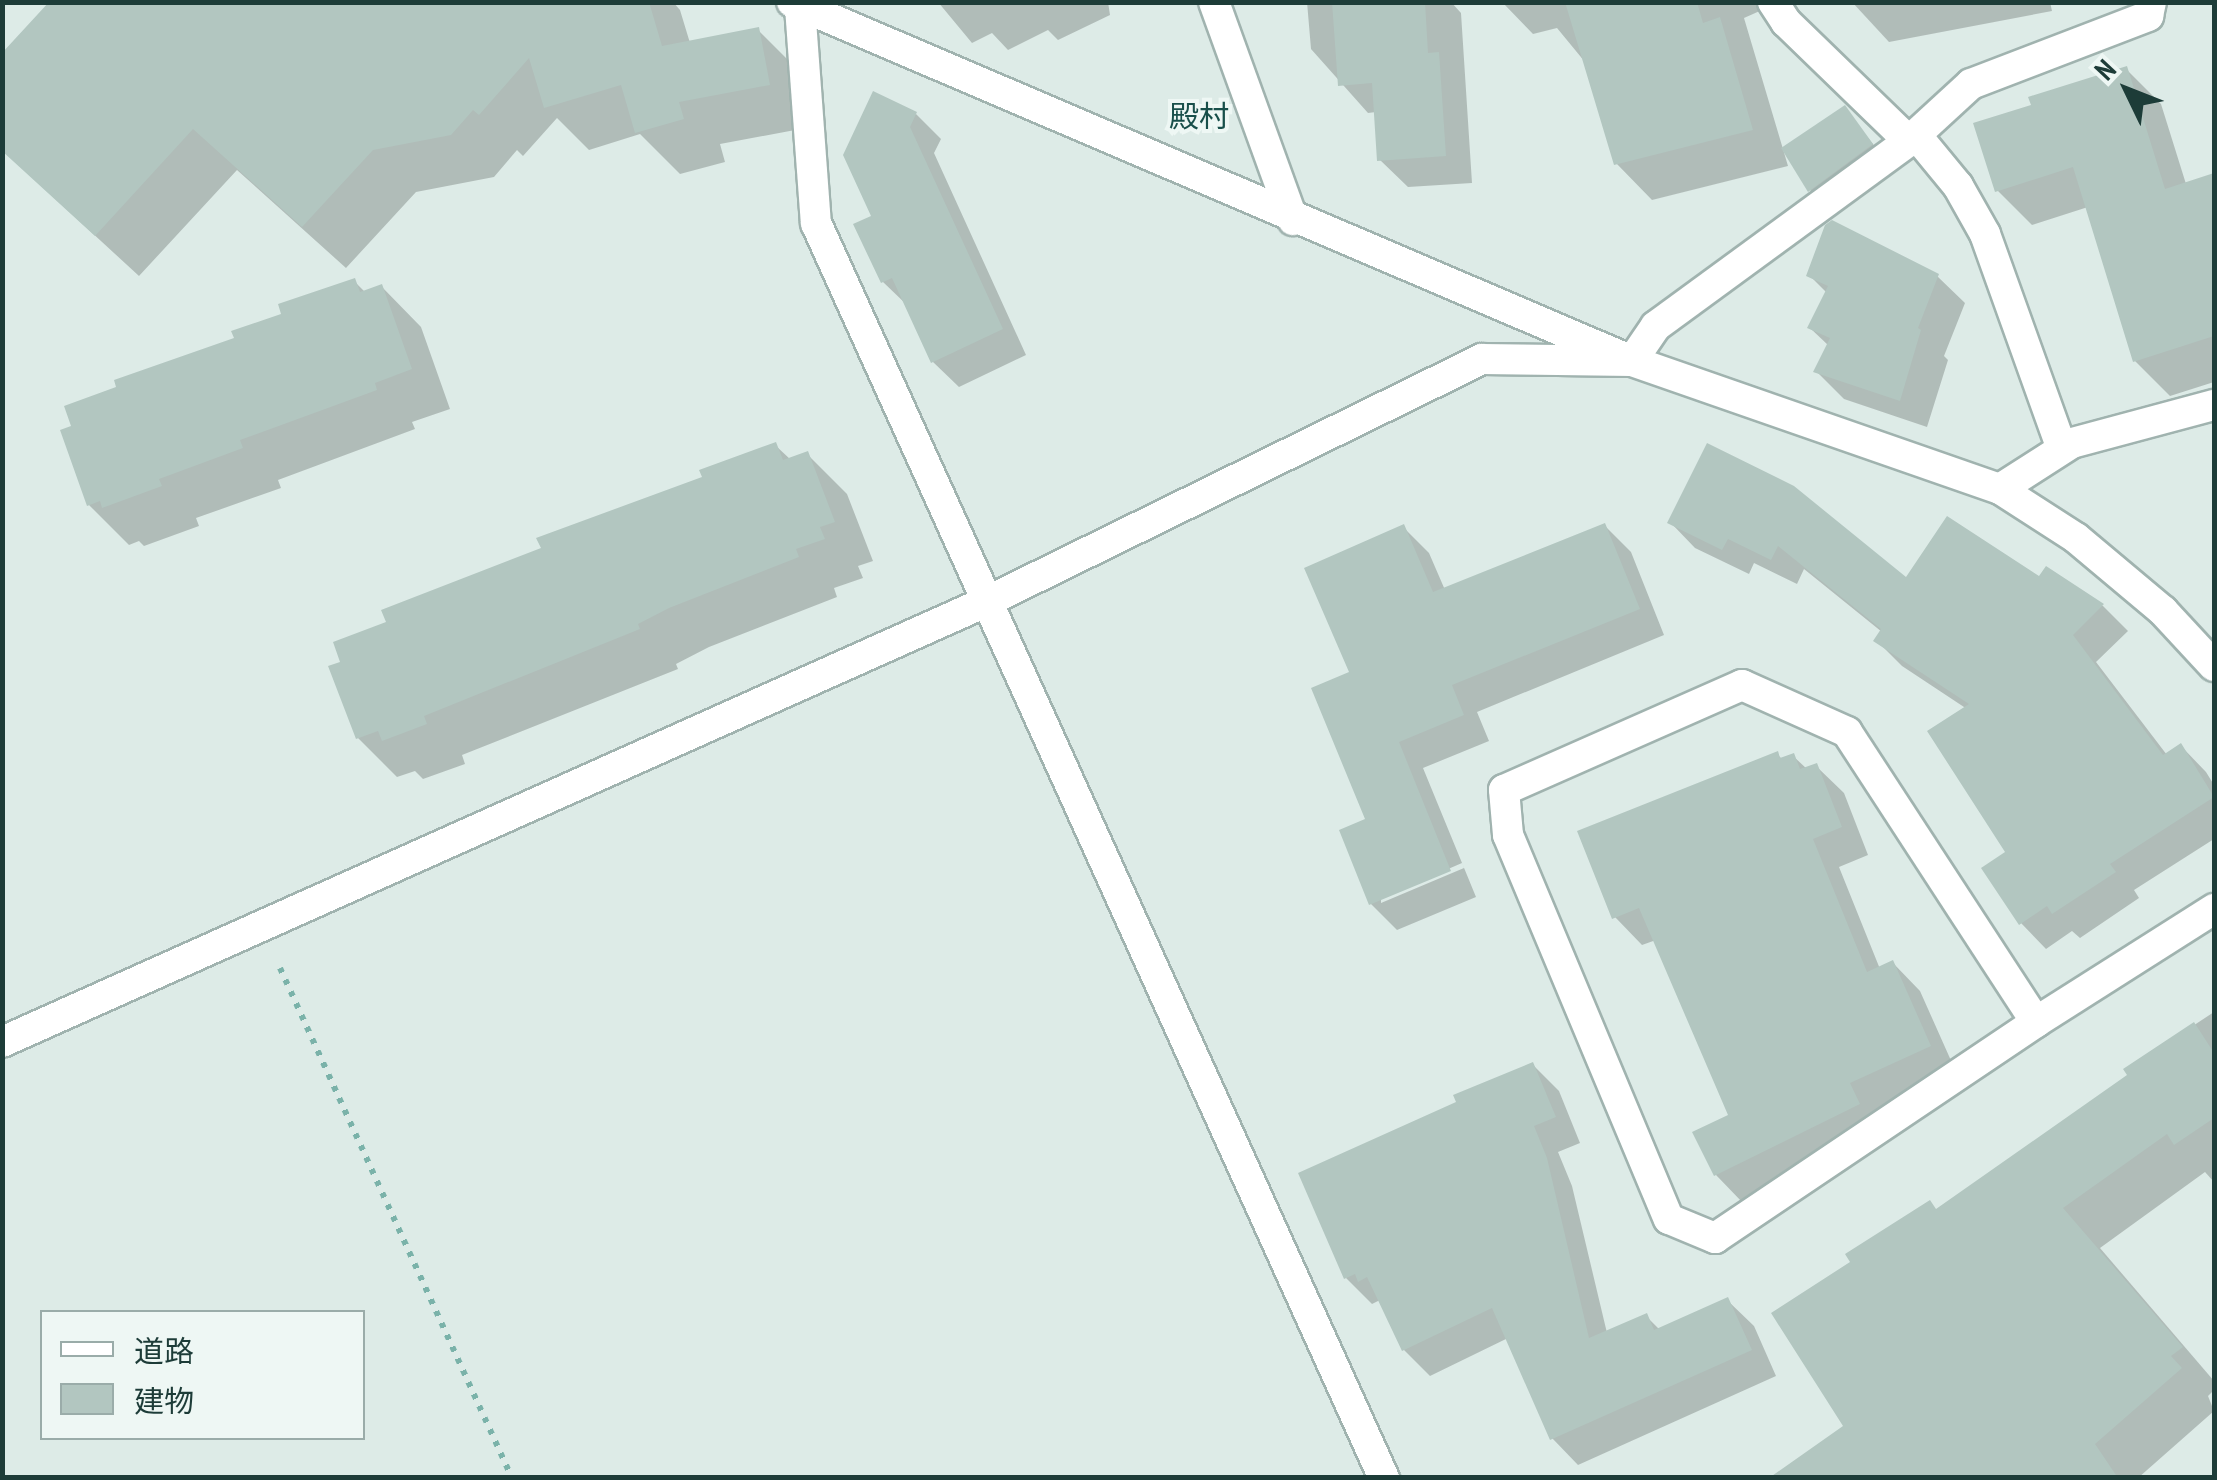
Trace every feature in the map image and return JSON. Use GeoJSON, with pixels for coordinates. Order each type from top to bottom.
{"type":"FeatureCollection","features":[{"type":"Feature","properties":{"kind":"street"},"geometry":{"type":"LineString","coordinates":[[1214,2],[1293,220]]}},
{"type":"Feature","properties":{"kind":"street"},"geometry":{"type":"LineString","coordinates":[[1773,2],[1786,22],[1913,138],[1958,186],[1985,234],[2062,449]]}},
{"type":"Feature","properties":{"kind":"street"},"geometry":{"type":"LineString","coordinates":[[1632,361],[1656,326],[1913,138],[1971,84],[2148,16],[2151,2]]}},
{"type":"Feature","properties":{"kind":"street"},"geometry":{"type":"LineString","coordinates":[[1384,1478],[816,224],[796,5],[1293,220],[1632,361],[2000,489],[2076,538],[2163,610],[2214,666]]}},
{"type":"Feature","properties":{"kind":"street"},"geometry":{"type":"LineString","coordinates":[[2,1042],[988,600],[1482,359],[1632,361]]}},
{"type":"Feature","properties":{"kind":"street"},"geometry":{"type":"LineString","coordinates":[[2000,489],[2062,449],[2214,405]]}},
{"type":"Feature","properties":{"kind":"street"},"geometry":{"type":"LineString","coordinates":[[2036,1022],[1847,732],[1742,685],[1504,790],[1508,835],[1669,1219],[1715,1238],[2036,1022],[2214,909]]}},
{"type":"Feature","properties":{"kind":"path"},"geometry":{"type":"LineString","coordinates":[[261,926],[512,1478]]}},
{"type":"Feature","properties":{"kind":"building"},"geometry":{"type":"Polygon","coordinates":[[[49,2],[649,2],[662,46],[759,27],[770,85],[679,102],[684,119],[635,133],[621,85],[544,108],[529,58],[479,115],[473,110],[451,135],[373,150],[302,227],[193,129],[95,236],[2,151],[2,53],[49,2]]]}},
{"type":"Feature","properties":{"kind":"building"},"geometry":{"type":"Polygon","coordinates":[[[1332,2],[1425,2],[1428,53],[1439,52],[1446,156],[1377,161],[1372,83],[1338,86],[1332,2]]]}},
{"type":"Feature","properties":{"kind":"building"},"geometry":{"type":"Polygon","coordinates":[[[1565,2],[1697,2],[1703,23],[1720,17],[1753,130],[1614,165],[1565,2]]]}},
{"type":"Feature","properties":{"kind":"building"},"geometry":{"type":"Polygon","coordinates":[[[2127,66],[2165,189],[2214,173],[2214,336],[2133,362],[2073,167],[1995,192],[1973,123],[2031,105],[2028,97],[2127,66]]]}},
{"type":"Feature","properties":{"kind":"building"},"geometry":{"type":"Polygon","coordinates":[[[873,91],[917,112],[910,127],[1003,329],[931,363],[892,278],[881,283],[853,224],[871,216],[843,155],[873,91]]]}},
{"type":"Feature","properties":{"kind":"building"},"geometry":{"type":"Polygon","coordinates":[[[1845,105],[1873,144],[1808,192],[1781,148],[1845,105]]]}},
{"type":"Feature","properties":{"kind":"building"},"geometry":{"type":"Polygon","coordinates":[[[1832,220],[1939,274],[1918,328],[1921,330],[1900,401],[1813,372],[1830,338],[1807,328],[1828,286],[1806,276],[1825,225],[1832,220]]]}},
{"type":"Feature","properties":{"kind":"building"},"geometry":{"type":"Polygon","coordinates":[[[355,278],[360,292],[382,284],[412,369],[375,383],[377,390],[240,440],[243,448],[159,479],[162,486],[102,508],[100,501],[87,506],[60,430],[71,426],[64,406],[116,387],[114,380],[234,338],[231,331],[281,314],[278,304],[355,278]]]}},
{"type":"Feature","properties":{"kind":"building"},"geometry":{"type":"Polygon","coordinates":[[[776,442],[783,460],[808,451],[835,522],[820,527],[825,539],[796,549],[799,557],[669,608],[638,624],[640,629],[424,716],[427,724],[382,741],[378,731],[356,739],[328,666],[340,662],[333,642],[386,622],[381,610],[541,548],[536,538],[702,477],[699,470],[776,442]]]}},
{"type":"Feature","properties":{"kind":"building"},"geometry":{"type":"Polygon","coordinates":[[[1707,443],[1794,486],[1906,577],[1947,516],[2039,576],[2046,566],[2104,604],[2073,635],[2163,755],[2181,743],[2214,797],[2110,864],[2116,872],[2052,914],[2047,906],[2019,925],[1981,868],[2005,852],[1927,731],[1969,704],[1873,641],[1881,629],[1778,546],[1771,560],[1728,539],[1722,550],[1667,523],[1707,443]]]}},
{"type":"Feature","properties":{"kind":"building"},"geometry":{"type":"Polygon","coordinates":[[[1605,523],[1640,609],[1452,685],[1464,715],[1399,742],[1451,871],[1369,905],[1339,830],[1365,819],[1311,688],[1349,672],[1304,568],[1404,524],[1433,592],[1605,523]]]}},
{"type":"Feature","properties":{"kind":"building"},"geometry":{"type":"Polygon","coordinates":[[[1778,751],[1780,758],[1794,753],[1800,769],[1817,763],[1842,827],[1813,839],[1867,972],[1893,960],[1931,1046],[1850,1083],[1860,1104],[1714,1176],[1692,1132],[1728,1115],[1639,908],[1612,919],[1577,831],[1778,751]]]}},
{"type":"Feature","properties":{"kind":"building"},"geometry":{"type":"Polygon","coordinates":[[[2194,1022],[2214,1053],[2214,1118],[2174,1145],[2167,1134],[2063,1208],[2183,1347],[2171,1356],[2182,1368],[2095,1444],[2118,1478],[1769,1478],[1843,1426],[1771,1313],[1850,1262],[1845,1254],[1930,1200],[1936,1209],[2127,1075],[2123,1069],[2194,1022]]]}},
{"type":"Feature","properties":{"kind":"building"},"geometry":{"type":"Polygon","coordinates":[[[1533,1062],[1556,1117],[1534,1126],[1547,1158],[1589,1338],[1647,1313],[1654,1330],[1728,1297],[1752,1350],[1550,1440],[1492,1308],[1402,1351],[1367,1277],[1358,1282],[1355,1274],[1344,1279],[1298,1173],[1456,1102],[1453,1095],[1533,1062]]]}},
{"type":"Feature","properties":{"kind":"district","name":"殿村"},"geometry":{"type":"Point","coordinates":[1199,116]}}]}
